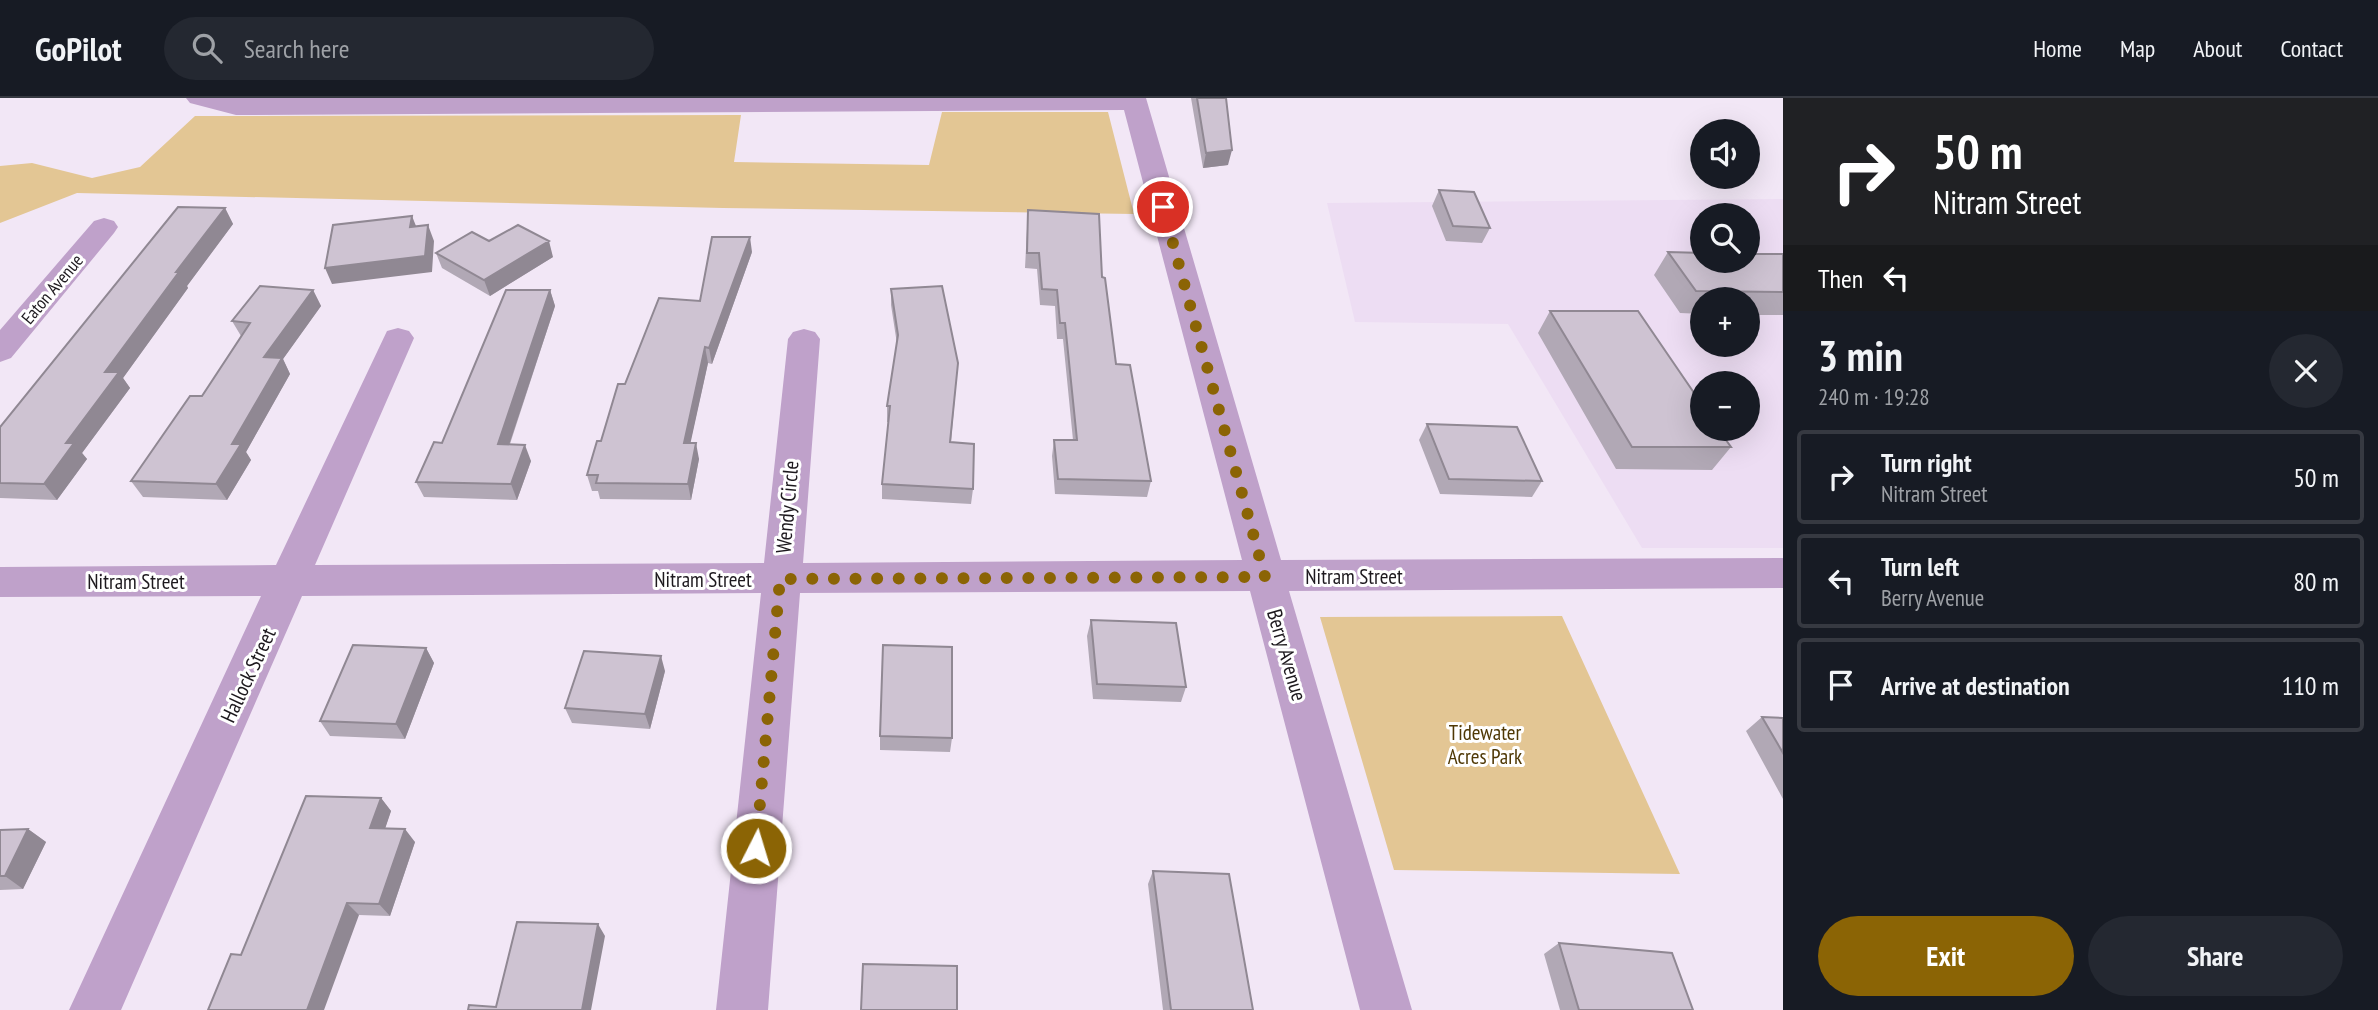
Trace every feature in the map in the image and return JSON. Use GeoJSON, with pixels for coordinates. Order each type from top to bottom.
{"type":"FeatureCollection","features":[{"type":"Feature","properties":{"kind":"street"},"geometry":{"type":"LineString","coordinates":[[209,99],[236,107],[1133,100]]}},
{"type":"Feature","properties":{"kind":"street","name":"Berry Avenue"},"geometry":{"type":"LineString","coordinates":[[1133,100],[1386,1010]]}},
{"type":"Feature","properties":{"kind":"street","name":"Eaton Avenue"},"geometry":{"type":"LineString","coordinates":[[0,351],[104,228]]}},
{"type":"Feature","properties":{"kind":"street","name":"Hallock Street"},"geometry":{"type":"LineString","coordinates":[[95,1010],[291,581],[398,338]]}},
{"type":"Feature","properties":{"kind":"street","name":"Wendy Circle"},"geometry":{"type":"LineString","coordinates":[[741,1010],[804,339]]}},
{"type":"Feature","properties":{"kind":"street","name":"Nitram Street"},"geometry":{"type":"LineString","coordinates":[[0,582],[1783,573]]}},
{"type":"Feature","properties":{"kind":"shaded area"},"geometry":{"type":"Polygon","coordinates":[[[1783,199],[1783,548],[1642,548],[1508,324],[1355,322],[1327,203],[1783,199]]]}},
{"type":"Feature","properties":{"kind":"green space"},"geometry":{"type":"Polygon","coordinates":[[[942,112],[1108,112],[1134,214],[723,208],[77,193],[0,223],[0,166],[32,163],[92,178],[140,167],[195,116],[741,115],[734,162],[929,165],[942,112]]]}},
{"type":"Feature","properties":{"kind":"green space","name":"Tidewater Acres Park"},"geometry":{"type":"Polygon","coordinates":[[[1562,616],[1680,874],[1394,870],[1320,617],[1562,616]]]}},
{"type":"Feature","properties":{"kind":"building"},"geometry":{"type":"Polygon","coordinates":[[[1197,98],[1226,98],[1232,150],[1206,153],[1197,98]]]}},
{"type":"Feature","properties":{"kind":"building"},"geometry":{"type":"Polygon","coordinates":[[[1439,190],[1474,192],[1490,228],[1453,226],[1439,190]]]}},
{"type":"Feature","properties":{"kind":"building"},"geometry":{"type":"Polygon","coordinates":[[[178,207],[225,208],[105,372],[119,372],[66,443],[74,443],[44,484],[0,483],[0,427],[178,207]]]}},
{"type":"Feature","properties":{"kind":"building"},"geometry":{"type":"Polygon","coordinates":[[[1028,210],[1099,214],[1102,277],[1105,278],[1116,364],[1130,365],[1151,481],[1058,479],[1054,440],[1077,440],[1065,323],[1060,323],[1057,290],[1042,289],[1039,253],[1027,253],[1028,210]]]}},
{"type":"Feature","properties":{"kind":"building"},"geometry":{"type":"Polygon","coordinates":[[[412,216],[410,227],[428,225],[425,256],[325,268],[333,225],[412,216]]]}},
{"type":"Feature","properties":{"kind":"building"},"geometry":{"type":"Polygon","coordinates":[[[518,225],[549,241],[484,280],[436,253],[472,232],[489,241],[518,225]]]}},
{"type":"Feature","properties":{"kind":"building"},"geometry":{"type":"Polygon","coordinates":[[[712,237],[750,237],[709,348],[705,347],[684,443],[696,443],[688,484],[596,483],[598,475],[587,475],[597,441],[601,441],[618,384],[625,384],[659,298],[700,301],[712,237]]]}},
{"type":"Feature","properties":{"kind":"building"},"geometry":{"type":"Polygon","coordinates":[[[1668,252],[1690,253],[1690,273],[1760,273],[1760,254],[1783,254],[1783,292],[1760,292],[1760,287],[1693,287],[1668,252]]]}},
{"type":"Feature","properties":{"kind":"building"},"geometry":{"type":"Polygon","coordinates":[[[260,286],[313,290],[264,357],[282,358],[232,444],[241,444],[216,484],[131,481],[190,396],[202,396],[250,323],[232,321],[260,286]]]}},
{"type":"Feature","properties":{"kind":"building"},"geometry":{"type":"Polygon","coordinates":[[[942,286],[958,363],[950,442],[974,444],[973,489],[882,484],[890,406],[887,406],[898,335],[891,289],[942,286]]]}},
{"type":"Feature","properties":{"kind":"building"},"geometry":{"type":"Polygon","coordinates":[[[506,290],[550,290],[498,444],[525,445],[511,484],[416,482],[434,442],[442,443],[506,290]]]}},
{"type":"Feature","properties":{"kind":"building"},"geometry":{"type":"Polygon","coordinates":[[[1550,311],[1638,311],[1690,387],[1690,441],[1727,441],[1731,447],[1632,447],[1550,311]]]}},
{"type":"Feature","properties":{"kind":"building"},"geometry":{"type":"Polygon","coordinates":[[[1427,424],[1517,427],[1542,481],[1449,479],[1427,424]]]}},
{"type":"Feature","properties":{"kind":"building"},"geometry":{"type":"Polygon","coordinates":[[[1091,620],[1176,623],[1186,687],[1097,684],[1091,620]]]}},
{"type":"Feature","properties":{"kind":"building"},"geometry":{"type":"Polygon","coordinates":[[[353,645],[426,648],[396,724],[320,721],[353,645]]]}},
{"type":"Feature","properties":{"kind":"building"},"geometry":{"type":"Polygon","coordinates":[[[883,645],[952,647],[952,738],[880,736],[883,645]]]}},
{"type":"Feature","properties":{"kind":"building"},"geometry":{"type":"Polygon","coordinates":[[[584,651],[661,656],[645,714],[565,708],[584,651]]]}},
{"type":"Feature","properties":{"kind":"building"},"geometry":{"type":"Polygon","coordinates":[[[1762,717],[1783,718],[1783,753],[1762,717]]]}},
{"type":"Feature","properties":{"kind":"building"},"geometry":{"type":"Polygon","coordinates":[[[306,796],[381,798],[370,828],[405,829],[379,904],[347,903],[307,1010],[208,1010],[231,954],[241,955],[306,796]]]}},
{"type":"Feature","properties":{"kind":"building"},"geometry":{"type":"Polygon","coordinates":[[[28,829],[5,876],[0,876],[0,830],[28,829]]]}},
{"type":"Feature","properties":{"kind":"building"},"geometry":{"type":"Polygon","coordinates":[[[1153,871],[1229,874],[1253,1010],[1171,1010],[1153,871]]]}},
{"type":"Feature","properties":{"kind":"building"},"geometry":{"type":"Polygon","coordinates":[[[517,922],[598,924],[582,1010],[468,1010],[469,1005],[496,1007],[517,922]]]}},
{"type":"Feature","properties":{"kind":"building"},"geometry":{"type":"Polygon","coordinates":[[[1559,943],[1672,953],[1693,1010],[1579,1010],[1559,943]]]}},
{"type":"Feature","properties":{"kind":"building"},"geometry":{"type":"Polygon","coordinates":[[[863,964],[957,966],[957,1010],[861,1010],[863,964]]]}},
{"type":"Feature","properties":{"kind":"route"},"geometry":{"type":"LineString","coordinates":[[756,848],[780,579],[1265,577],[1163,207]]}}]}
